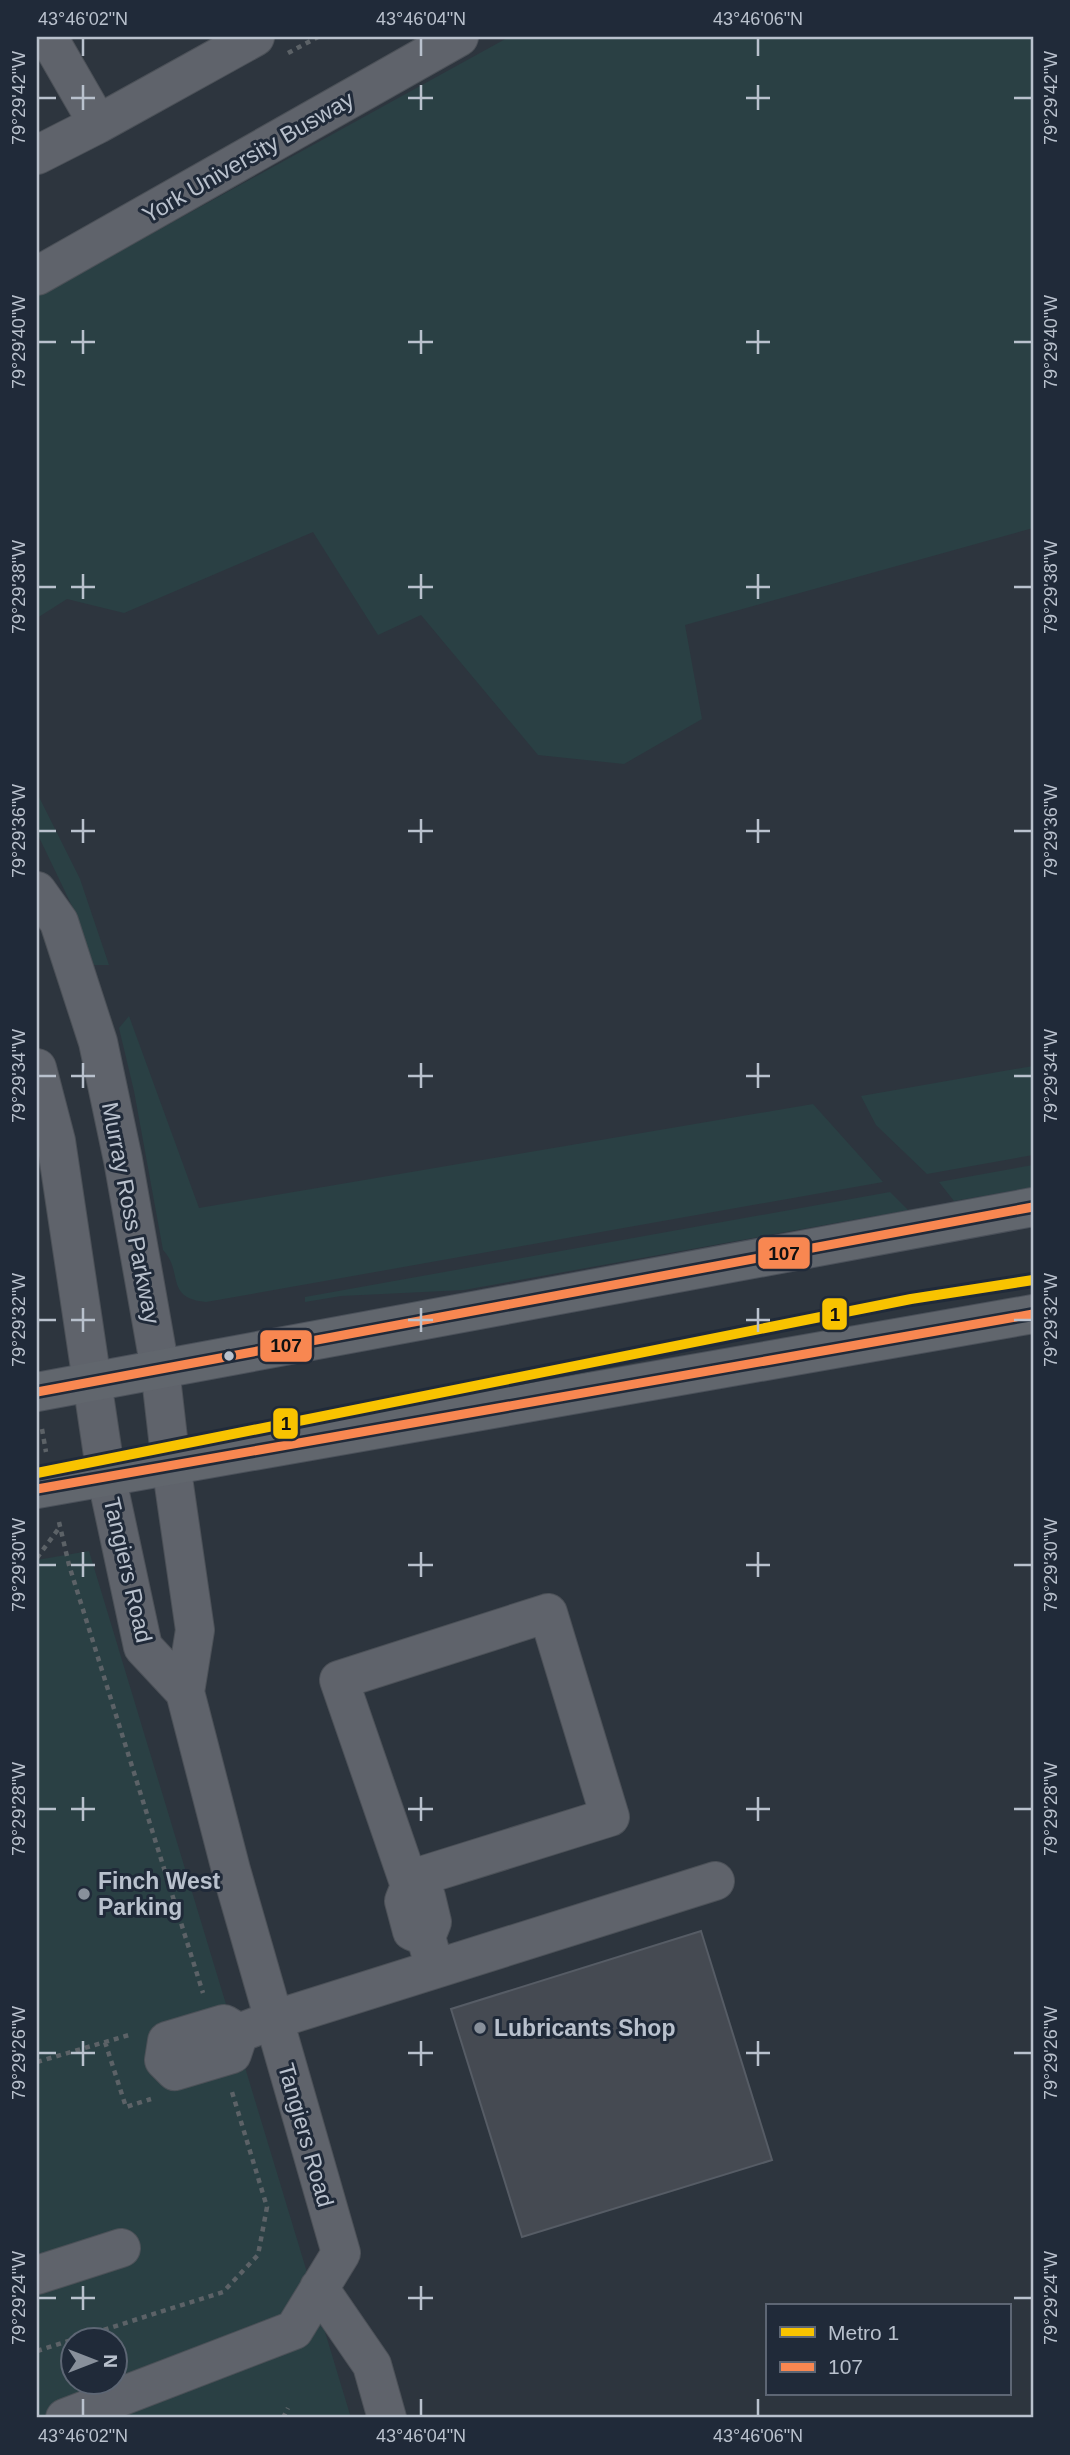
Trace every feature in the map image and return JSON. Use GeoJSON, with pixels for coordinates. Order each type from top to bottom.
{"type":"FeatureCollection","features":[{"type":"Feature","properties":{"kind":"main road"},"geometry":{"type":"LineString","coordinates":[[37,1392],[1033,1207]]}},
{"type":"Feature","properties":{"kind":"main road"},"geometry":{"type":"LineString","coordinates":[[37,1489],[1033,1314]]}},
{"type":"Feature","properties":{"kind":"street"},"geometry":{"type":"LineString","coordinates":[[48,37],[98,124]]}},
{"type":"Feature","properties":{"kind":"street"},"geometry":{"type":"LineString","coordinates":[[37,155],[256,37]]}},
{"type":"Feature","properties":{"kind":"street","name":"York University Busway"},"geometry":{"type":"LineString","coordinates":[[37,276],[459,37]]}},
{"type":"Feature","properties":{"kind":"street","name":"Murray Ross Parkway"},"geometry":{"type":"LineString","coordinates":[[37,891],[59,922],[98,1042],[123,1160],[160,1369],[170,1464]]}},
{"type":"Feature","properties":{"kind":"street"},"geometry":{"type":"LineString","coordinates":[[37,1068],[56,1142],[106,1475]]}},
{"type":"Feature","properties":{"kind":"street","name":"Tangiers Road"},"geometry":{"type":"LineString","coordinates":[[65,2418],[294,2330],[341,2253],[256,2027],[231,1870],[185,1692],[195,1630],[170,1464]]}},
{"type":"Feature","properties":{"kind":"street","name":"Tangiers Road"},"geometry":{"type":"LineString","coordinates":[[106,1475],[143,1647],[185,1692]]}},
{"type":"Feature","properties":{"kind":"street"},"geometry":{"type":"LineString","coordinates":[[409,1883],[610,1817],[548,1613],[339,1680],[409,1883],[426,1897],[432,1922],[430,1953]]}},
{"type":"Feature","properties":{"kind":"street"},"geometry":{"type":"LineString","coordinates":[[152,2063],[167,2041],[224,2024],[256,2027],[430,1953],[715,1881]]}},
{"type":"Feature","properties":{"kind":"street"},"geometry":{"type":"LineString","coordinates":[[37,2275],[121,2248]]}},
{"type":"Feature","properties":{"kind":"street"},"geometry":{"type":"LineString","coordinates":[[319,2288],[372,2365],[387,2418]]}},
{"type":"Feature","properties":{"kind":"path"},"geometry":{"type":"LineString","coordinates":[[37,1558],[60,1527],[69,1565],[207,2006]]}},
{"type":"Feature","properties":{"kind":"path"},"geometry":{"type":"LineString","coordinates":[[37,2351],[223,2292],[258,2255],[267,2207],[231,2088]]}},
{"type":"Feature","properties":{"kind":"path"},"geometry":{"type":"LineString","coordinates":[[283,2418],[288,2408]]}},
{"type":"Feature","properties":{"kind":"green space"},"geometry":{"type":"Polygon","coordinates":[[[509,37],[1033,37],[1033,528],[685,625],[702,719],[624,764],[538,755],[421,615],[378,635],[313,532],[124,613],[67,599],[37,618],[37,297],[509,37]]]}},
{"type":"Feature","properties":{"kind":"green space"},"geometry":{"type":"Polygon","coordinates":[[[37,793],[80,879],[109,965],[94,965],[72,906],[37,833],[37,793]]]}},
{"type":"Feature","properties":{"kind":"green space"},"geometry":{"type":"Polygon","coordinates":[[[129,1016],[199,1208],[813,1104],[883,1182],[206,1302],[193,1300],[179,1290],[173,1267],[163,1250],[134,1091],[119,1028],[129,1016]]]}},
{"type":"Feature","properties":{"kind":"green space"},"geometry":{"type":"Polygon","coordinates":[[[1033,1066],[1033,1155],[927,1174],[876,1125],[861,1096],[1033,1066]]]}},
{"type":"Feature","properties":{"kind":"green space"},"geometry":{"type":"Polygon","coordinates":[[[1033,1165],[1033,1187],[954,1201],[939,1182],[1033,1165]]]}},
{"type":"Feature","properties":{"kind":"green space"},"geometry":{"type":"Polygon","coordinates":[[[890,1192],[908,1210],[464,1290],[341,1296],[305,1302],[305,1297],[890,1192]]]}},
{"type":"Feature","properties":{"kind":"green space"},"geometry":{"type":"Polygon","coordinates":[[[89,1551],[351,2418],[37,2418],[37,1560],[89,1551]]]}},
{"type":"Feature","properties":{"kind":"building"},"geometry":{"type":"Polygon","coordinates":[[[701,1931],[772,2160],[522,2237],[451,2009],[701,1931]]]}},
{"type":"Feature","properties":{"kind":"metro line","name":"1"},"geometry":{"type":"LineString","coordinates":[[37,1473],[911,1299],[1033,1280]]}},
{"type":"Feature","properties":{"kind":"transit line","name":"107"},"geometry":{"type":"LineString","coordinates":[[37,1392],[1033,1207]]}},
{"type":"Feature","properties":{"kind":"transit line","name":"107"},"geometry":{"type":"LineString","coordinates":[[37,1489],[1033,1314]]}},
{"type":"Feature","properties":{"kind":"place","name":"Finch West Parking"},"geometry":{"type":"Point","coordinates":[84,1894]}},
{"type":"Feature","properties":{"kind":"place","name":"Lubricants Shop"},"geometry":{"type":"Point","coordinates":[480,2028]}}]}
